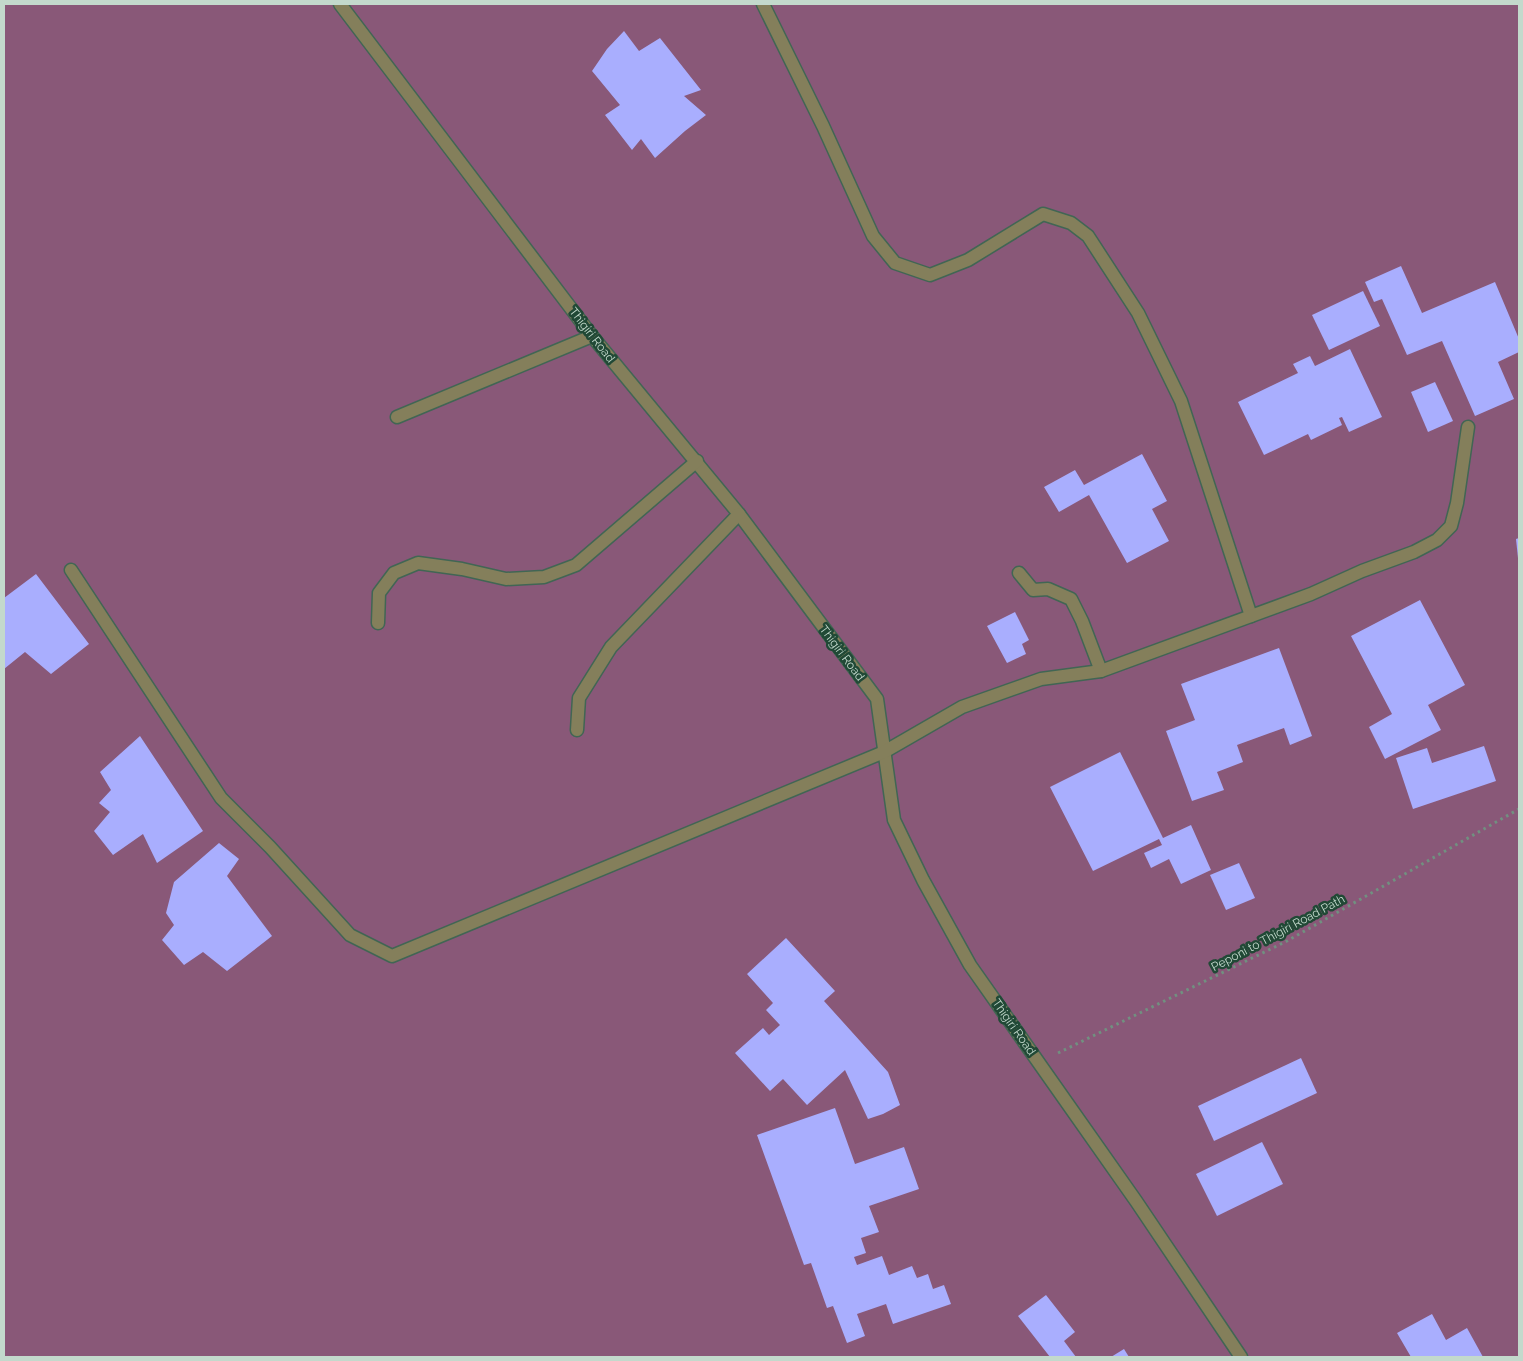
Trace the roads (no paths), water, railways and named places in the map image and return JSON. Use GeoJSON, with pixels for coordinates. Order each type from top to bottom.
{"type":"FeatureCollection","features":[{"type":"Feature","properties":{"kind":"street","name":"Thigiri Road"},"geometry":{"type":"LineString","coordinates":[[340,4],[592,336],[739,514],[877,699],[894,820],[970,965],[1242,1357]]}},
{"type":"Feature","properties":{"kind":"street"},"geometry":{"type":"LineString","coordinates":[[763,4],[823,126],[873,236],[895,263],[930,275],[968,260],[1043,214],[1071,223],[1088,236],[1138,313],[1181,401],[1251,616]]}},
{"type":"Feature","properties":{"kind":"street"},"geometry":{"type":"LineString","coordinates":[[397,417],[592,336]]}},
{"type":"Feature","properties":{"kind":"street"},"geometry":{"type":"LineString","coordinates":[[71,570],[221,798],[270,847],[350,935],[392,956],[884,752],[962,707],[1042,679],[1101,671],[1311,594],[1362,571],[1414,552],[1437,540],[1451,526],[1457,503],[1468,427]]}},
{"type":"Feature","properties":{"kind":"street"},"geometry":{"type":"LineString","coordinates":[[378,623],[379,593],[394,573],[418,563],[462,569],[506,579],[544,577],[576,565],[696,461]]}},
{"type":"Feature","properties":{"kind":"street"},"geometry":{"type":"LineString","coordinates":[[577,730],[579,698],[611,647],[739,514]]}},
{"type":"Feature","properties":{"kind":"street"},"geometry":{"type":"LineString","coordinates":[[1019,573],[1033,590],[1048,589],[1071,599],[1082,621],[1101,671]]}}]}
